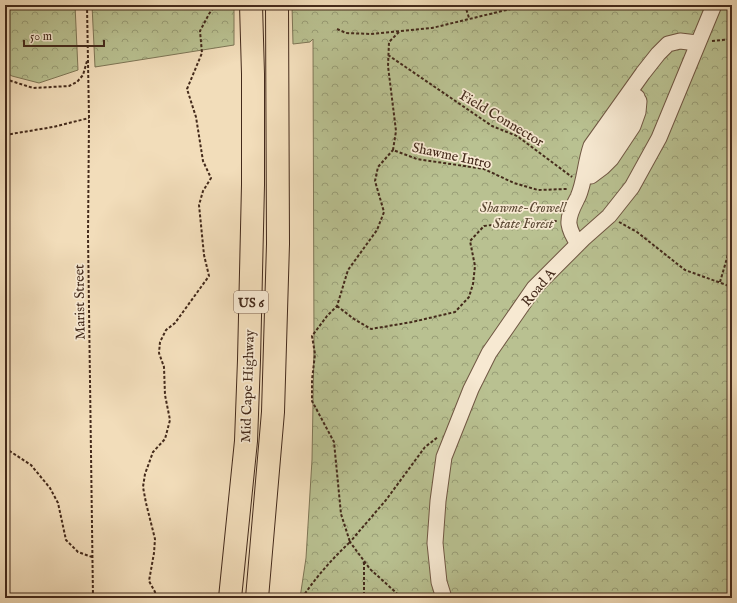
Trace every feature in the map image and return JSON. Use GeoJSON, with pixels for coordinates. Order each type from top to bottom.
{"type":"FeatureCollection","features":[{"type":"Feature","properties":{"kind":"highway","name":"Mid Cape Highway"},"geometry":{"type":"LineString","coordinates":[[230,598],[246,441],[250,360],[253,186],[253,74],[251,5]]}},
{"type":"Feature","properties":{"kind":"highway","name":"Mid Cape Highway"},"geometry":{"type":"LineString","coordinates":[[256,598],[273,412],[278,244],[277,5]]}},
{"type":"Feature","properties":{"kind":"lane","name":"Road A"},"geometry":{"type":"LineString","coordinates":[[444,598],[439,582],[435,543],[438,501],[444,457],[471,389],[489,353],[534,288],[578,244],[610,216],[632,187],[660,138],[697,43],[714,5]]}},
{"type":"Feature","properties":{"kind":"lane"},"geometry":{"type":"LineString","coordinates":[[582,185],[586,160],[591,146],[658,54],[668,44],[680,41],[697,43]]}},
{"type":"Feature","properties":{"kind":"lane"},"geometry":{"type":"LineString","coordinates":[[578,244],[568,223],[572,208],[582,185],[640,92],[643,73]]}},
{"type":"Feature","properties":{"kind":"path","name":"Marist Street"},"geometry":{"type":"LineString","coordinates":[[87,5],[89,118],[88,236],[93,598]]}},
{"type":"Feature","properties":{"kind":"path"},"geometry":{"type":"LineString","coordinates":[[156,598],[155,592],[149,581],[155,539],[143,487],[145,474],[153,452],[165,439],[170,420],[165,395],[164,368],[159,353],[160,342],[166,330],[175,323],[209,276],[204,255],[199,205],[203,191],[211,178],[203,161],[196,117],[187,89],[202,53],[200,31],[215,5]]}},
{"type":"Feature","properties":{"kind":"path"},"geometry":{"type":"LineString","coordinates":[[465,5],[469,18]]}},
{"type":"Feature","properties":{"kind":"path"},"geometry":{"type":"LineString","coordinates":[[337,30],[346,33],[371,34],[432,28],[527,5]]}},
{"type":"Feature","properties":{"kind":"path","name":"Shawme Intro"},"geometry":{"type":"LineString","coordinates":[[399,32],[389,42],[388,55],[396,131],[393,150],[417,159],[484,169],[514,183],[538,190],[582,185]]}},
{"type":"Feature","properties":{"kind":"path"},"geometry":{"type":"LineString","coordinates":[[697,43],[732,39]]}},
{"type":"Feature","properties":{"kind":"path","name":"Field Connector"},"geometry":{"type":"LineString","coordinates":[[388,55],[492,126],[517,136],[570,174],[582,185]]}},
{"type":"Feature","properties":{"kind":"path"},"geometry":{"type":"LineString","coordinates":[[5,79],[33,88],[69,86],[83,75],[88,57]]}},
{"type":"Feature","properties":{"kind":"path"},"geometry":{"type":"LineString","coordinates":[[5,135],[53,127],[89,118]]}},
{"type":"Feature","properties":{"kind":"path"},"geometry":{"type":"LineString","coordinates":[[393,150],[378,167],[375,181],[384,212],[377,230],[348,270],[337,306],[327,316],[312,336],[315,354],[312,380],[312,401],[334,442],[341,514],[350,542],[364,562],[402,598]]}},
{"type":"Feature","properties":{"kind":"path"},"geometry":{"type":"LineString","coordinates":[[610,216],[637,232],[685,270],[732,287]]}},
{"type":"Feature","properties":{"kind":"path"},"geometry":{"type":"LineString","coordinates":[[337,306],[354,319],[371,329],[412,322],[455,312],[469,296],[475,266],[470,241],[484,226],[507,223],[539,223],[569,219]]}},
{"type":"Feature","properties":{"kind":"path"},"geometry":{"type":"LineString","coordinates":[[720,282],[732,241]]}},
{"type":"Feature","properties":{"kind":"path"},"geometry":{"type":"LineString","coordinates":[[302,598],[313,581],[350,542],[386,500],[425,447],[458,423]]}},
{"type":"Feature","properties":{"kind":"path"},"geometry":{"type":"LineString","coordinates":[[5,448],[31,465],[50,488],[58,503],[66,540],[78,552],[92,557]]}},
{"type":"Feature","properties":{"kind":"path"},"geometry":{"type":"LineString","coordinates":[[364,562],[364,598]]}},
{"type":"Feature","properties":{"kind":"green space"},"geometry":{"type":"Polygon","coordinates":[[[5,5],[75,5],[78,70],[39,83],[12,76],[5,72],[5,5]]]}},
{"type":"Feature","properties":{"kind":"green space"},"geometry":{"type":"Polygon","coordinates":[[[92,5],[234,5],[234,45],[95,67],[92,5]]]}},
{"type":"Feature","properties":{"kind":"green space","name":"Shawme-Crowell State Forest"},"geometry":{"type":"Polygon","coordinates":[[[292,5],[732,5],[732,598],[300,598],[306,558],[312,460],[314,347],[313,39],[310,42],[293,44],[292,5]]]}}]}
